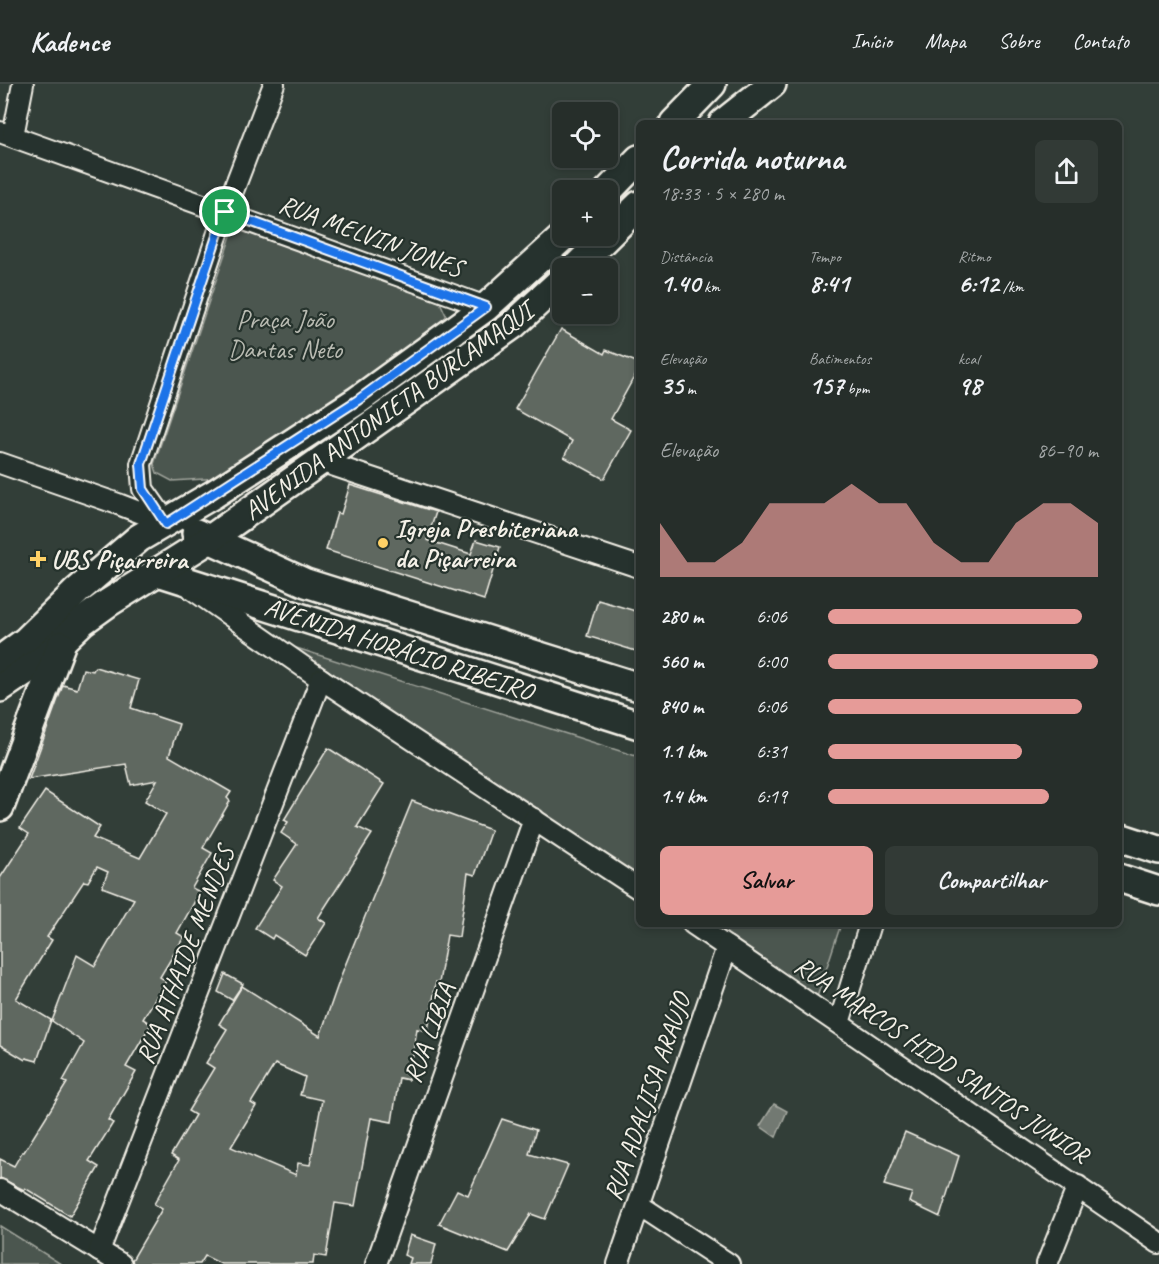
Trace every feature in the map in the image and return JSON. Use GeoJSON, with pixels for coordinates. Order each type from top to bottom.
{"type":"FeatureCollection","features":[{"type":"Feature","properties":{"kind":"main road"},"geometry":{"type":"LineString","coordinates":[[677,120],[712,84]]}},
{"type":"Feature","properties":{"kind":"main road"},"geometry":{"type":"LineString","coordinates":[[727,120],[772,84]]}},
{"type":"Feature","properties":{"kind":"main road"},"geometry":{"type":"LineString","coordinates":[[584,258],[636,208]]}},
{"type":"Feature","properties":{"kind":"main road","name":"AVENIDA ANTONIETA BURLAMAQUI"},"geometry":{"type":"LineString","coordinates":[[4,675],[26,640],[99,571],[139,538],[166,524],[358,400],[486,307],[553,246]]}},
{"type":"Feature","properties":{"kind":"main road","name":"AVENIDA ANTONIETA BURLAMAQUI"},"geometry":{"type":"LineString","coordinates":[[4,675],[43,659],[63,638],[108,603],[168,575],[210,539],[513,325],[552,289]]}},
{"type":"Feature","properties":{"kind":"main road","name":"AVENIDA HORÁCIO RIBEIRO"},"geometry":{"type":"LineString","coordinates":[[166,524],[183,527],[306,583],[636,686]]}},
{"type":"Feature","properties":{"kind":"main road","name":"AVENIDA HORÁCIO RIBEIRO"},"geometry":{"type":"LineString","coordinates":[[168,575],[636,724]]}},
{"type":"Feature","properties":{"kind":"main road"},"geometry":{"type":"LineString","coordinates":[[0,807],[63,638]]}},
{"type":"Feature","properties":{"kind":"main road"},"geometry":{"type":"LineString","coordinates":[[4,675],[20,687],[30,724]]}},
{"type":"Feature","properties":{"kind":"main road"},"geometry":{"type":"LineString","coordinates":[[1122,838],[1159,850]]}},
{"type":"Feature","properties":{"kind":"main road"},"geometry":{"type":"LineString","coordinates":[[1122,879],[1159,891]]}},
{"type":"Feature","properties":{"kind":"street"},"geometry":{"type":"LineString","coordinates":[[6,134],[23,84]]}},
{"type":"Feature","properties":{"kind":"street"},"geometry":{"type":"LineString","coordinates":[[166,524],[143,489],[141,464],[225,212],[274,84]]}},
{"type":"Feature","properties":{"kind":"street","name":"RUA MELVIN JONES"},"geometry":{"type":"LineString","coordinates":[[6,134],[486,307]]}},
{"type":"Feature","properties":{"kind":"street"},"geometry":{"type":"LineString","coordinates":[[322,462],[636,566]]}},
{"type":"Feature","properties":{"kind":"street"},"geometry":{"type":"LineString","coordinates":[[0,463],[118,504],[166,524]]}},
{"type":"Feature","properties":{"kind":"street"},"geometry":{"type":"LineString","coordinates":[[168,575],[321,680],[636,887]]}},
{"type":"Feature","properties":{"kind":"street","name":"RUA ATHAIDE MENDES"},"geometry":{"type":"LineString","coordinates":[[99,1251],[321,680]]}},
{"type":"Feature","properties":{"kind":"street","name":"RUA LIBIA"},"geometry":{"type":"LineString","coordinates":[[376,1264],[534,819]]}},
{"type":"Feature","properties":{"kind":"street","name":"RUA MARCOS HIDD SANTOS JUNIOR"},"geometry":{"type":"LineString","coordinates":[[697,927],[1159,1243]]}},
{"type":"Feature","properties":{"kind":"street"},"geometry":{"type":"LineString","coordinates":[[839,1023],[869,927]]}},
{"type":"Feature","properties":{"kind":"street","name":"RUA ADALJISA ARAUJO"},"geometry":{"type":"LineString","coordinates":[[618,1264],[727,947]]}},
{"type":"Feature","properties":{"kind":"street"},"geometry":{"type":"LineString","coordinates":[[1047,1264],[1078,1186]]}},
{"type":"Feature","properties":{"kind":"street"},"geometry":{"type":"LineString","coordinates":[[0,1190],[121,1264]]}},
{"type":"Feature","properties":{"kind":"street"},"geometry":{"type":"LineString","coordinates":[[639,1205],[729,1264]]}},
{"type":"Feature","properties":{"kind":"green space","name":"Praça João Dantas Neto"},"geometry":{"type":"Polygon","coordinates":[[[234,227],[440,302],[450,324],[220,478],[172,481],[157,473],[154,464],[234,227]]]}},
{"type":"Feature","properties":{"kind":"green space"},"geometry":{"type":"Polygon","coordinates":[[[287,645],[636,756],[636,879],[287,645]]]}},
{"type":"Feature","properties":{"kind":"green space"},"geometry":{"type":"Polygon","coordinates":[[[707,927],[840,927],[816,1000],[707,927]]]}},
{"type":"Feature","properties":{"kind":"green space"},"geometry":{"type":"Polygon","coordinates":[[[0,1226],[61,1264],[0,1264],[0,1226]]]}},
{"type":"Feature","properties":{"kind":"shaded area"},"geometry":{"type":"Polygon","coordinates":[[[774,1104],[787,1111],[776,1137],[760,1126],[774,1104]]]}},
{"type":"Feature","properties":{"kind":"building"},"geometry":{"type":"Polygon","coordinates":[[[561,329],[604,354],[606,350],[636,362],[636,373],[611,419],[631,430],[604,479],[564,457],[572,441],[515,409],[561,329]]]}},
{"type":"Feature","properties":{"kind":"building","name":"Igreja Presbiteriana da Piçarreira"},"geometry":{"type":"Polygon","coordinates":[[[350,485],[436,512],[427,540],[471,554],[476,540],[500,547],[484,600],[326,550],[337,513],[341,514],[350,485]]]}},
{"type":"Feature","properties":{"kind":"building"},"geometry":{"type":"Polygon","coordinates":[[[598,600],[636,611],[636,651],[587,636],[598,600]]]}},
{"type":"Feature","properties":{"kind":"building"},"geometry":{"type":"Polygon","coordinates":[[[95,667],[139,680],[131,708],[179,724],[169,756],[231,792],[227,798],[230,801],[203,848],[212,853],[192,888],[200,892],[177,933],[184,937],[160,977],[166,981],[143,1019],[151,1024],[126,1067],[136,1072],[108,1120],[113,1123],[89,1161],[99,1167],[70,1216],[25,1188],[24,1190],[0,1178],[0,1159],[14,1166],[67,1083],[63,1081],[84,1043],[52,1021],[77,955],[95,966],[134,899],[102,887],[108,872],[97,867],[88,882],[84,881],[47,937],[52,940],[16,999],[51,1020],[37,1061],[26,1058],[25,1060],[0,1045],[0,878],[29,834],[20,828],[45,791],[100,827],[93,838],[140,858],[166,814],[145,801],[157,780],[131,785],[126,764],[29,779],[63,685],[77,689],[83,669],[93,671],[95,667]]]}},
{"type":"Feature","properties":{"kind":"building"},"geometry":{"type":"Polygon","coordinates":[[[328,748],[384,784],[357,827],[372,834],[318,918],[326,923],[305,955],[274,935],[272,939],[255,928],[282,886],[273,880],[297,844],[281,833],[288,822],[284,820],[328,748]]]}},
{"type":"Feature","properties":{"kind":"building"},"geometry":{"type":"Polygon","coordinates":[[[412,801],[491,830],[475,875],[468,873],[459,937],[447,935],[428,1031],[417,1029],[409,1080],[399,1078],[392,1122],[371,1118],[355,1206],[335,1203],[326,1257],[314,1255],[313,1264],[221,1264],[205,1256],[200,1264],[133,1264],[132,1260],[162,1209],[154,1204],[179,1160],[171,1155],[195,1115],[188,1111],[214,1068],[206,1063],[227,1029],[219,1024],[242,986],[320,1036],[342,973],[412,801]],[[275,1064],[251,1103],[256,1106],[231,1147],[296,1175],[298,1163],[310,1165],[322,1100],[300,1095],[305,1077],[275,1064]]]}},
{"type":"Feature","properties":{"kind":"building"},"geometry":{"type":"Polygon","coordinates":[[[225,974],[243,984],[232,1000],[218,992],[225,974]]]}},
{"type":"Feature","properties":{"kind":"building"},"geometry":{"type":"Polygon","coordinates":[[[502,1119],[536,1130],[529,1154],[568,1165],[545,1219],[531,1214],[508,1252],[439,1224],[457,1190],[468,1195],[502,1119]]]}},
{"type":"Feature","properties":{"kind":"building"},"geometry":{"type":"Polygon","coordinates":[[[905,1132],[959,1156],[940,1217],[909,1202],[912,1193],[884,1185],[905,1132]]]}},
{"type":"Feature","properties":{"kind":"building"},"geometry":{"type":"Polygon","coordinates":[[[410,1235],[436,1244],[431,1264],[409,1264],[411,1258],[404,1255],[410,1235]]]}},
{"type":"Feature","properties":{"kind":"place","name":"Igreja Presbiteriana da Piçarreira"},"geometry":{"type":"Point","coordinates":[383,543]}},
{"type":"Feature","properties":{"kind":"place","name":"UBS Piçarreira"},"geometry":{"type":"Point","coordinates":[38,559]}},
{"type":"Feature","properties":{"kind":"route"},"geometry":{"type":"LineString","coordinates":[[225,212],[486,307],[358,400],[166,524],[143,489],[141,464],[225,212]]}}]}
